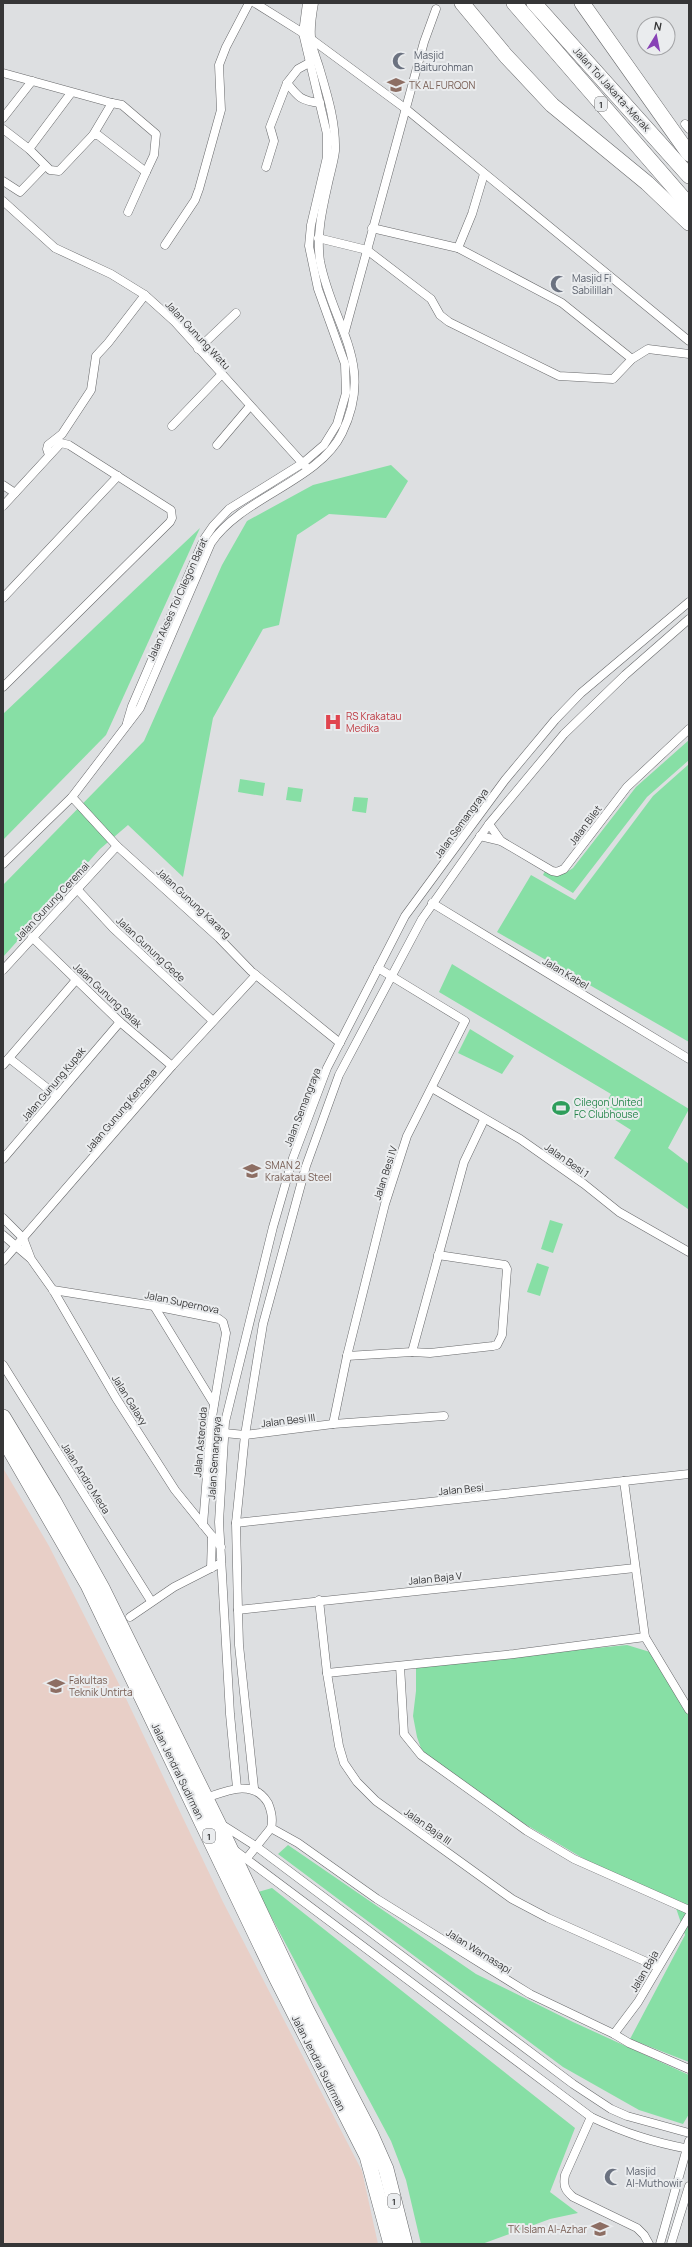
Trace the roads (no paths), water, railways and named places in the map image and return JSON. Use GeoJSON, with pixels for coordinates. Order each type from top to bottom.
{"type":"FeatureCollection","features":[{"type":"Feature","properties":{"kind":"highway"},"geometry":{"type":"LineString","coordinates":[[462,3],[506,56],[552,105],[647,183],[689,223]]}},
{"type":"Feature","properties":{"kind":"highway","name":"Jalan Tol Jakarta–Merak"},"geometry":{"type":"LineString","coordinates":[[514,3],[689,205]]}},
{"type":"Feature","properties":{"kind":"highway","name":"Jalan Tol Jakarta–Merak"},"geometry":{"type":"LineString","coordinates":[[534,3],[689,176]]}},
{"type":"Feature","properties":{"kind":"highway"},"geometry":{"type":"LineString","coordinates":[[582,3],[689,154]]}},
{"type":"Feature","properties":{"kind":"highway","name":"1"},"geometry":{"type":"LineString","coordinates":[[3,1417],[103,1590],[199,1805],[218,1823],[310,2017],[382,2159],[405,2244]]}},
{"type":"Feature","properties":{"kind":"highway","name":"Jalan Jendral Sudirman"},"geometry":{"type":"LineString","coordinates":[[3,1438],[88,1585],[199,1805],[209,1836],[276,1977],[366,2156],[391,2244]]}},
{"type":"Feature","properties":{"kind":"street"},"geometry":{"type":"LineString","coordinates":[[165,245],[197,195],[221,110],[219,65],[226,47],[249,3]]}},
{"type":"Feature","properties":{"kind":"street"},"geometry":{"type":"LineString","coordinates":[[255,3],[303,33],[406,108],[484,174],[689,341]]}},
{"type":"Feature","properties":{"kind":"street"},"geometry":{"type":"LineString","coordinates":[[306,466],[324,445],[337,424],[343,405],[347,376],[345,364],[318,289],[310,246],[311,225],[327,157],[327,134],[303,33],[307,3]]}},
{"type":"Feature","properties":{"kind":"street"},"geometry":{"type":"LineString","coordinates":[[310,38],[314,3]]}},
{"type":"Feature","properties":{"kind":"street"},"geometry":{"type":"LineString","coordinates":[[345,331],[424,42],[436,9]]}},
{"type":"Feature","properties":{"kind":"street","name":"Jalan Akses Tol Cilegon Barat"},"geometry":{"type":"LineString","coordinates":[[3,864],[72,797],[140,708],[211,543],[218,532],[236,516],[329,451],[342,435],[353,404],[355,375],[345,331],[327,286],[320,261],[318,238],[322,207],[335,153],[331,109],[310,38]]}},
{"type":"Feature","properties":{"kind":"street"},"geometry":{"type":"LineString","coordinates":[[266,167],[274,141],[270,127],[287,82],[298,69],[309,63]]}},
{"type":"Feature","properties":{"kind":"street"},"geometry":{"type":"LineString","coordinates":[[3,73],[71,93],[122,105],[156,134],[154,155],[128,212]]}},
{"type":"Feature","properties":{"kind":"street"},"geometry":{"type":"LineString","coordinates":[[3,118],[32,81]]}},
{"type":"Feature","properties":{"kind":"street"},"geometry":{"type":"LineString","coordinates":[[287,82],[300,98],[306,102],[320,103]]}},
{"type":"Feature","properties":{"kind":"street"},"geometry":{"type":"LineString","coordinates":[[29,149],[71,93]]}},
{"type":"Feature","properties":{"kind":"street"},"geometry":{"type":"LineString","coordinates":[[3,129],[29,149],[50,170],[58,171],[93,135],[112,103]]}},
{"type":"Feature","properties":{"kind":"street"},"geometry":{"type":"LineString","coordinates":[[93,135],[98,135],[146,172]]}},
{"type":"Feature","properties":{"kind":"street"},"geometry":{"type":"LineString","coordinates":[[3,181],[20,192],[45,166]]}},
{"type":"Feature","properties":{"kind":"street"},"geometry":{"type":"LineString","coordinates":[[458,248],[472,214],[484,174]]}},
{"type":"Feature","properties":{"kind":"street","name":"Jalan Gunung Watu"},"geometry":{"type":"LineString","coordinates":[[3,201],[55,248],[111,274],[145,295],[175,322],[221,375],[306,466]]}},
{"type":"Feature","properties":{"kind":"street"},"geometry":{"type":"LineString","coordinates":[[372,228],[458,248],[562,303],[632,359]]}},
{"type":"Feature","properties":{"kind":"street"},"geometry":{"type":"LineString","coordinates":[[318,238],[367,250],[431,299],[440,314],[449,322],[548,372],[578,378],[612,379],[632,359],[648,348],[689,354]]}},
{"type":"Feature","properties":{"kind":"street"},"geometry":{"type":"LineString","coordinates":[[49,455],[47,449],[48,445],[62,434],[91,390],[96,356],[108,343],[145,295]]}},
{"type":"Feature","properties":{"kind":"street"},"geometry":{"type":"LineString","coordinates":[[198,349],[236,313]]}},
{"type":"Feature","properties":{"kind":"street"},"geometry":{"type":"LineString","coordinates":[[172,426],[221,375]]}},
{"type":"Feature","properties":{"kind":"street"},"geometry":{"type":"LineString","coordinates":[[217,444],[250,406]]}},
{"type":"Feature","properties":{"kind":"street"},"geometry":{"type":"LineString","coordinates":[[3,506],[61,443],[118,476],[171,510],[172,518],[3,687]]}},
{"type":"Feature","properties":{"kind":"street"},"geometry":{"type":"LineString","coordinates":[[3,598],[118,476]]}},
{"type":"Feature","properties":{"kind":"street"},"geometry":{"type":"LineString","coordinates":[[3,485],[15,493]]}},
{"type":"Feature","properties":{"kind":"street","name":"Jalan Semangraya"},"geometry":{"type":"LineString","coordinates":[[237,1788],[230,1714],[220,1547],[224,1432],[229,1404],[273,1227],[293,1158],[327,1068],[405,916],[505,780],[555,720],[614,663],[689,602]]}},
{"type":"Feature","properties":{"kind":"street"},"geometry":{"type":"LineString","coordinates":[[254,1788],[239,1645],[238,1610],[236,1523],[245,1435],[263,1324],[306,1166],[339,1075],[432,903],[489,824],[564,734],[625,674],[689,619]]}},
{"type":"Feature","properties":{"kind":"street"},"geometry":{"type":"LineString","coordinates":[[614,663],[625,674]]}},
{"type":"Feature","properties":{"kind":"street","name":"Jalan Bilet"},"geometry":{"type":"LineString","coordinates":[[480,836],[500,842],[552,871],[557,872],[564,869],[627,787],[689,729]]}},
{"type":"Feature","properties":{"kind":"street","name":"Jalan Gunung Karang"},"geometry":{"type":"LineString","coordinates":[[72,797],[117,846],[219,938],[256,976],[340,1043]]}},
{"type":"Feature","properties":{"kind":"street"},"geometry":{"type":"LineString","coordinates":[[489,824],[500,842]]}},
{"type":"Feature","properties":{"kind":"street","name":"Jalan Gunung Ceremai"},"geometry":{"type":"LineString","coordinates":[[3,970],[117,846]]}},
{"type":"Feature","properties":{"kind":"street","name":"Jalan Gunung Gede"},"geometry":{"type":"LineString","coordinates":[[77,889],[114,928],[213,1021]]}},
{"type":"Feature","properties":{"kind":"street","name":"Jalan Kabel"},"geometry":{"type":"LineString","coordinates":[[432,903],[689,1059]]}},
{"type":"Feature","properties":{"kind":"street","name":"Jalan Gunung Salak"},"geometry":{"type":"LineString","coordinates":[[32,937],[120,1022],[172,1066]]}},
{"type":"Feature","properties":{"kind":"street"},"geometry":{"type":"LineString","coordinates":[[378,968],[392,976]]}},
{"type":"Feature","properties":{"kind":"street","name":"Jalan Gunung Kencana"},"geometry":{"type":"LineString","coordinates":[[3,1261],[14,1246],[23,1238],[172,1066],[256,976]]}},
{"type":"Feature","properties":{"kind":"street","name":"Jalan Besi IV"},"geometry":{"type":"LineString","coordinates":[[333,1424],[346,1356],[385,1204],[407,1136],[465,1021],[392,976]]}},
{"type":"Feature","properties":{"kind":"street"},"geometry":{"type":"LineString","coordinates":[[3,1065],[76,980]]}},
{"type":"Feature","properties":{"kind":"street","name":"Jalan Gunung Kupak"},"geometry":{"type":"LineString","coordinates":[[3,1159],[120,1022]]}},
{"type":"Feature","properties":{"kind":"street"},"geometry":{"type":"LineString","coordinates":[[9,1058],[57,1096]]}},
{"type":"Feature","properties":{"kind":"street","name":"Jalan Besi 1"},"geometry":{"type":"LineString","coordinates":[[432,1088],[484,1120],[520,1139],[584,1184],[619,1212],[689,1252]]}},
{"type":"Feature","properties":{"kind":"street"},"geometry":{"type":"LineString","coordinates":[[412,1352],[464,1162],[484,1120]]}},
{"type":"Feature","properties":{"kind":"street","name":"Jalan Galaxy"},"geometry":{"type":"LineString","coordinates":[[3,1218],[23,1238],[31,1259],[53,1290],[120,1404],[175,1490],[220,1547]]}},
{"type":"Feature","properties":{"kind":"street","name":"Jalan Galaxy"},"geometry":{"type":"LineString","coordinates":[[3,1235],[31,1259]]}},
{"type":"Feature","properties":{"kind":"street"},"geometry":{"type":"LineString","coordinates":[[346,1356],[412,1352],[430,1353],[497,1345],[502,1335],[507,1269],[505,1265],[438,1255]]}},
{"type":"Feature","properties":{"kind":"street","name":"Jalan Supernova"},"geometry":{"type":"LineString","coordinates":[[53,1290],[154,1306],[219,1319],[223,1322],[226,1333],[214,1404]]}},
{"type":"Feature","properties":{"kind":"street","name":"Jalan Asteroida"},"geometry":{"type":"LineString","coordinates":[[154,1306],[214,1404],[211,1423],[203,1525]]}},
{"type":"Feature","properties":{"kind":"street","name":"Jalan Andro Meda"},"geometry":{"type":"LineString","coordinates":[[3,1365],[151,1601]]}},
{"type":"Feature","properties":{"kind":"street","name":"Jalan Besi III"},"geometry":{"type":"LineString","coordinates":[[224,1432],[245,1435],[333,1424],[444,1416]]}},
{"type":"Feature","properties":{"kind":"street","name":"Jalan Besi"},"geometry":{"type":"LineString","coordinates":[[236,1523],[689,1474]]}},
{"type":"Feature","properties":{"kind":"street"},"geometry":{"type":"LineString","coordinates":[[624,1482],[634,1568],[645,1637],[689,1710]]}},
{"type":"Feature","properties":{"kind":"street"},"geometry":{"type":"LineString","coordinates":[[211,1568],[212,1536]]}},
{"type":"Feature","properties":{"kind":"street"},"geometry":{"type":"LineString","coordinates":[[130,1617],[151,1601],[174,1587],[221,1563]]}},
{"type":"Feature","properties":{"kind":"street","name":"Jalan Baja V"},"geometry":{"type":"LineString","coordinates":[[238,1610],[319,1600],[634,1568]]}},
{"type":"Feature","properties":{"kind":"street","name":"Jalan Baja III"},"geometry":{"type":"LineString","coordinates":[[319,1600],[327,1673],[335,1726],[344,1763],[357,1782],[376,1801],[512,1899],[548,1918],[658,1968]]}},
{"type":"Feature","properties":{"kind":"street"},"geometry":{"type":"LineString","coordinates":[[327,1673],[514,1654],[645,1637]]}},
{"type":"Feature","properties":{"kind":"street"},"geometry":{"type":"LineString","coordinates":[[400,1666],[404,1734],[421,1755],[528,1831],[574,1859],[689,1910]]}},
{"type":"Feature","properties":{"kind":"street"},"geometry":{"type":"LineString","coordinates":[[199,1805],[237,1788],[254,1788],[264,1797],[270,1808],[271,1828],[247,1858]]}},
{"type":"Feature","properties":{"kind":"street"},"geometry":{"type":"LineString","coordinates":[[218,1823],[257,1846],[573,2084],[611,2109],[627,2116],[644,2123],[689,2133]]}},
{"type":"Feature","properties":{"kind":"street","name":"Jalan Warnasapi"},"geometry":{"type":"LineString","coordinates":[[271,1828],[305,1848],[377,1900],[530,1994],[614,2034],[629,2043],[689,2069]]}},
{"type":"Feature","properties":{"kind":"street"},"geometry":{"type":"LineString","coordinates":[[209,1836],[228,1845],[247,1858],[591,2117],[643,2139],[688,2146],[660,2244]]}},
{"type":"Feature","properties":{"kind":"street","name":"Jalan Baja"},"geometry":{"type":"LineString","coordinates":[[614,2034],[638,2002],[689,1916]]}},
{"type":"Feature","properties":{"kind":"street"},"geometry":{"type":"LineString","coordinates":[[591,2117],[565,2175],[564,2182],[566,2191],[574,2197],[642,2231],[650,2244]]}},
{"type":"Feature","properties":{"kind":"street"},"geometry":{"type":"LineString","coordinates":[[670,2244],[689,2186]]}},
{"type":"Feature","properties":{"kind":"place","name":"Masjid Baiturohman"},"geometry":{"type":"Point","coordinates":[401,61]}},
{"type":"Feature","properties":{"kind":"place","name":"TK AL FURQON"},"geometry":{"type":"Point","coordinates":[396,85]}},
{"type":"Feature","properties":{"kind":"place","name":"Masjid Fi Sabilillah"},"geometry":{"type":"Point","coordinates":[559,284]}},
{"type":"Feature","properties":{"kind":"place","name":"RS Krakatau Medika"},"geometry":{"type":"Point","coordinates":[333,722]}},
{"type":"Feature","properties":{"kind":"place","name":"Cilegon United FC Clubhouse"},"geometry":{"type":"Point","coordinates":[561,1108]}},
{"type":"Feature","properties":{"kind":"place","name":"SMAN 2 Krakatau Steel"},"geometry":{"type":"Point","coordinates":[252,1171]}},
{"type":"Feature","properties":{"kind":"place","name":"Fakultas Teknik Untirta"},"geometry":{"type":"Point","coordinates":[56,1686]}},
{"type":"Feature","properties":{"kind":"place","name":"Masjid Al-Muthowir"},"geometry":{"type":"Point","coordinates":[613,2177]}},
{"type":"Feature","properties":{"kind":"place","name":"TK Islam Al-Azhar"},"geometry":{"type":"Point","coordinates":[600,2229]}}]}
